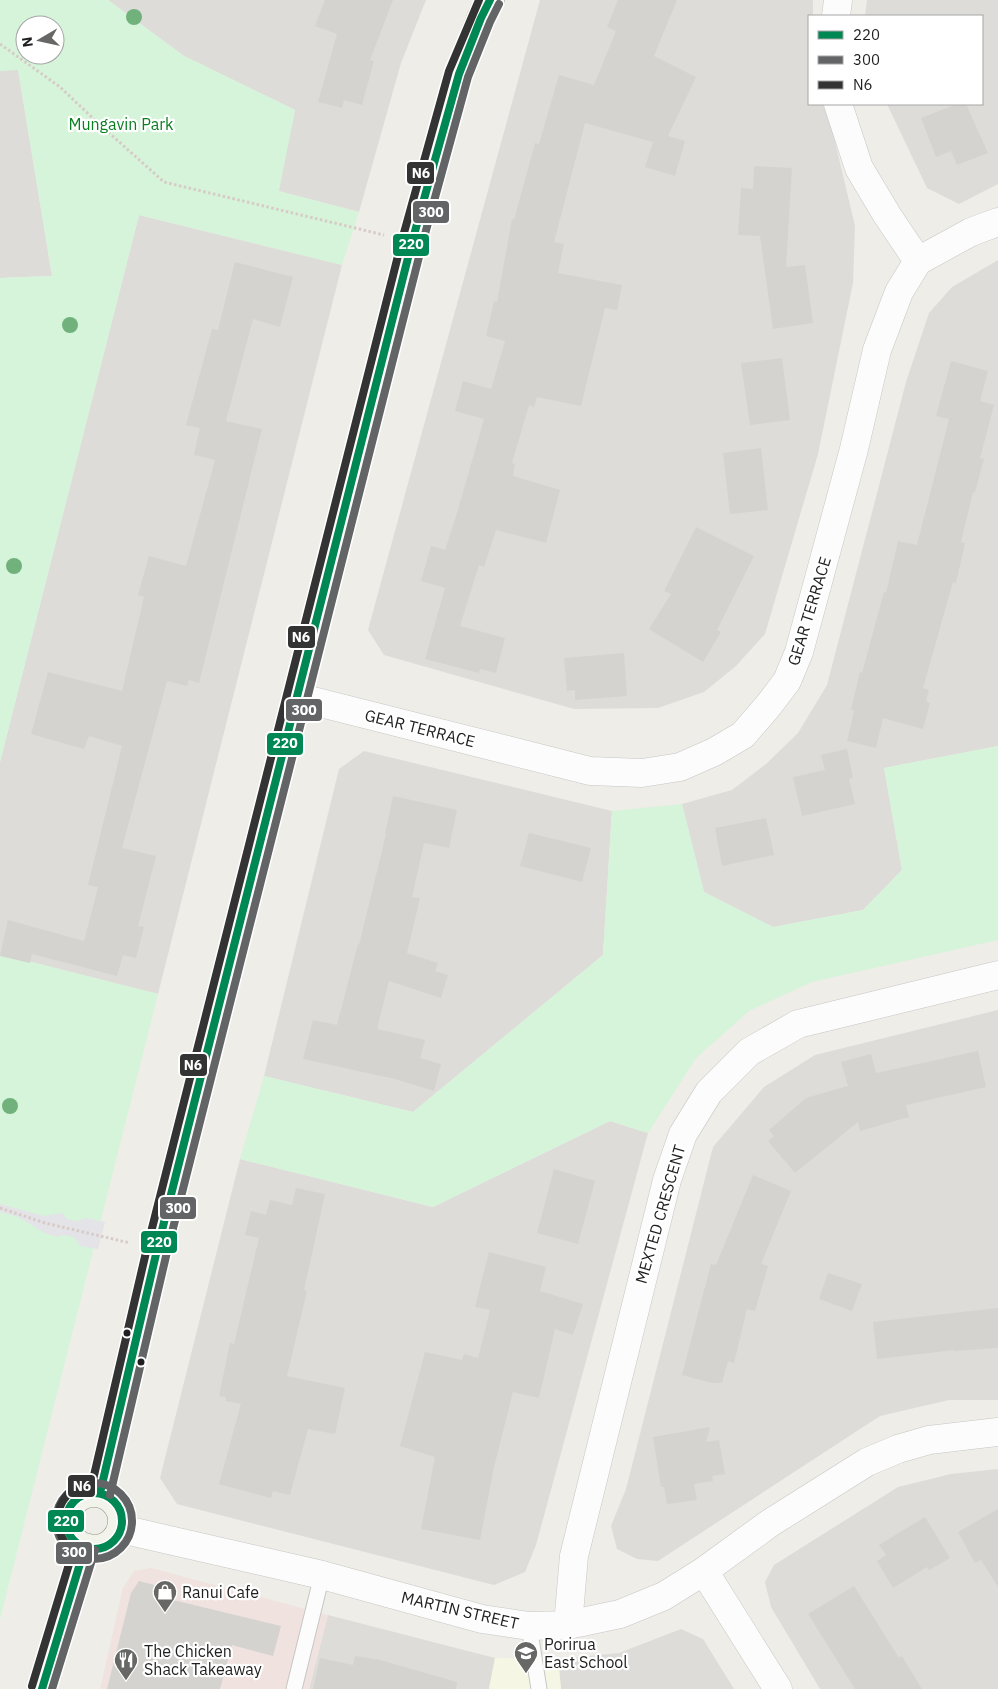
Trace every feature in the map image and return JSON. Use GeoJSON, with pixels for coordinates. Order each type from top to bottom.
{"type":"FeatureCollection","features":[{"type":"Feature","properties":{"kind":"main road"},"geometry":{"type":"LineString","coordinates":[[100,1493],[157,1250],[412,242],[460,74],[481,18],[490,0]]}},
{"type":"Feature","properties":{"kind":"main road"},"geometry":{"type":"LineString","coordinates":[[100,1493],[116,1503],[121,1511],[122,1520],[121,1529],[117,1537],[110,1544],[94,1549],[85,1547],[70,1535],[67,1527],[67,1517],[69,1508],[82,1495],[100,1493]]}},
{"type":"Feature","properties":{"kind":"main road"},"geometry":{"type":"LineString","coordinates":[[42,1689],[85,1547]]}},
{"type":"Feature","properties":{"kind":"street"},"geometry":{"type":"LineString","coordinates":[[836,15],[838,0]]}},
{"type":"Feature","properties":{"kind":"street"},"geometry":{"type":"LineString","coordinates":[[838,105],[859,168],[918,262]]}},
{"type":"Feature","properties":{"kind":"street","name":"GEAR TERRACE"},"geometry":{"type":"LineString","coordinates":[[297,697],[590,771],[642,773],[680,767],[714,752],[743,735],[787,681],[799,652],[854,449],[877,350],[899,292],[918,262],[971,232],[998,222]]}},
{"type":"Feature","properties":{"kind":"street","name":"MEXTED CRESCENT"},"geometry":{"type":"LineString","coordinates":[[568,1625],[574,1556],[587,1496],[667,1180],[683,1134],[709,1092],[749,1052],[798,1024],[998,974]]}},
{"type":"Feature","properties":{"kind":"street","name":"MARTIN STREET"},"geometry":{"type":"LineString","coordinates":[[121,1529],[322,1575],[482,1619],[529,1626],[568,1625],[620,1614],[664,1596],[704,1571],[770,1524],[867,1462],[898,1449],[929,1440],[998,1432]]}},
{"type":"Feature","properties":{"kind":"street"},"geometry":{"type":"LineString","coordinates":[[704,1571],[778,1689]]}},
{"type":"Feature","properties":{"kind":"lane"},"geometry":{"type":"LineString","coordinates":[[294,1689],[322,1575]]}},
{"type":"Feature","properties":{"kind":"lane"},"geometry":{"type":"LineString","coordinates":[[529,1626],[539,1689]]}},
{"type":"Feature","properties":{"kind":"path"},"geometry":{"type":"LineString","coordinates":[[0,44],[60,87],[98,124],[164,182],[412,242]]}},
{"type":"Feature","properties":{"kind":"path"},"geometry":{"type":"LineString","coordinates":[[0,1208],[45,1224],[157,1250]]}},
{"type":"Feature","properties":{"kind":"shaded area"},"geometry":{"type":"Polygon","coordinates":[[[108,0],[426,0],[401,63],[359,212],[278,191],[295,110],[184,56],[108,0]]]}},
{"type":"Feature","properties":{"kind":"shaded area"},"geometry":{"type":"Polygon","coordinates":[[[540,0],[813,0],[813,15],[808,15],[808,105],[826,105],[855,226],[853,283],[818,454],[765,634],[736,666],[704,692],[658,708],[574,709],[384,655],[368,630],[540,0]]]}},
{"type":"Feature","properties":{"kind":"shaded area"},"geometry":{"type":"Polygon","coordinates":[[[867,0],[998,0],[998,184],[959,204],[927,188],[887,105],[983,105],[983,15],[865,15],[867,0]]]}},
{"type":"Feature","properties":{"kind":"shaded area"},"geometry":{"type":"Polygon","coordinates":[[[18,69],[52,276],[0,278],[0,71],[18,69]]]}},
{"type":"Feature","properties":{"kind":"shaded area"},"geometry":{"type":"Polygon","coordinates":[[[139,215],[342,265],[158,994],[0,954],[0,762],[139,215]]]}},
{"type":"Feature","properties":{"kind":"shaded area"},"geometry":{"type":"Polygon","coordinates":[[[998,260],[998,746],[884,768],[902,870],[863,910],[773,927],[704,892],[682,804],[732,790],[766,764],[798,733],[827,685],[906,382],[929,313],[952,287],[998,260]]]}},
{"type":"Feature","properties":{"kind":"shaded area"},"geometry":{"type":"Polygon","coordinates":[[[364,751],[612,811],[603,955],[413,1112],[264,1076],[339,769],[364,751]]]}},
{"type":"Feature","properties":{"kind":"shaded area"},"geometry":{"type":"Polygon","coordinates":[[[998,1010],[998,1400],[949,1400],[880,1416],[658,1561],[637,1559],[617,1549],[611,1526],[626,1489],[713,1147],[764,1087],[815,1055],[998,1010]]]}},
{"type":"Feature","properties":{"kind":"shaded area"},"geometry":{"type":"Polygon","coordinates":[[[610,1121],[648,1133],[536,1545],[525,1572],[494,1585],[177,1504],[160,1478],[240,1159],[433,1207],[610,1121]]]}},
{"type":"Feature","properties":{"kind":"shaded area"},"geometry":{"type":"Polygon","coordinates":[[[0,1204],[44,1216],[62,1213],[67,1219],[77,1221],[86,1218],[105,1222],[98,1249],[80,1246],[74,1237],[63,1235],[57,1237],[45,1233],[18,1217],[0,1212],[0,1204]]]}},
{"type":"Feature","properties":{"kind":"shaded area"},"geometry":{"type":"Polygon","coordinates":[[[998,1469],[998,1689],[820,1689],[771,1607],[765,1582],[774,1565],[898,1487],[951,1474],[998,1469]]]}},
{"type":"Feature","properties":{"kind":"shaded area"},"geometry":{"type":"Polygon","coordinates":[[[151,1568],[328,1615],[309,1689],[100,1689],[123,1588],[134,1571],[151,1568]]]}},
{"type":"Feature","properties":{"kind":"shaded area"},"geometry":{"type":"Polygon","coordinates":[[[328,1615],[495,1658],[489,1689],[309,1689],[328,1615]]]}},
{"type":"Feature","properties":{"kind":"shaded area"},"geometry":{"type":"Polygon","coordinates":[[[681,1629],[703,1639],[734,1689],[561,1689],[558,1659],[619,1653],[681,1629]]]}},
{"type":"Feature","properties":{"kind":"shaded area","name":"Porirua East School"},"geometry":{"type":"Polygon","coordinates":[[[495,1658],[558,1659],[561,1689],[489,1689],[495,1658]]]}},
{"type":"Feature","properties":{"kind":"green space","name":"Mungavin Park"},"geometry":{"type":"Polygon","coordinates":[[[0,0],[108,0],[184,56],[295,110],[279,191],[359,212],[342,265],[139,215],[0,762],[0,278],[52,276],[18,70],[0,71],[0,0]]]}},
{"type":"Feature","properties":{"kind":"green space"},"geometry":{"type":"Polygon","coordinates":[[[998,746],[998,940],[812,982],[749,1011],[696,1058],[648,1133],[610,1121],[433,1207],[240,1159],[264,1076],[413,1112],[603,955],[612,811],[682,804],[704,892],[773,927],[863,910],[902,870],[884,768],[998,746]]]}},
{"type":"Feature","properties":{"kind":"green space"},"geometry":{"type":"Polygon","coordinates":[[[0,954],[158,994],[0,1619],[0,954]]]}},
{"type":"Feature","properties":{"kind":"building"},"geometry":{"type":"Polygon","coordinates":[[[325,0],[393,0],[370,60],[374,61],[362,105],[344,100],[342,108],[318,102],[337,34],[315,26],[325,0]]]}},
{"type":"Feature","properties":{"kind":"building"},"geometry":{"type":"Polygon","coordinates":[[[618,0],[677,0],[654,56],[696,77],[668,136],[685,141],[675,176],[645,167],[653,142],[585,123],[554,242],[564,244],[558,273],[622,285],[617,310],[605,308],[581,406],[537,397],[534,407],[529,405],[512,463],[515,464],[513,476],[560,490],[546,543],[496,530],[484,567],[479,565],[460,626],[505,638],[496,673],[480,669],[479,673],[425,659],[445,588],[421,581],[431,546],[445,550],[484,419],[455,411],[463,381],[491,389],[505,341],[486,336],[494,301],[497,302],[512,219],[514,220],[535,143],[539,144],[559,75],[594,85],[616,31],[607,27],[618,0]]]}},
{"type":"Feature","properties":{"kind":"building"},"geometry":{"type":"Polygon","coordinates":[[[954,105],[966,105],[988,153],[957,165],[951,151],[936,157],[921,118],[954,105]]]}},
{"type":"Feature","properties":{"kind":"building"},"geometry":{"type":"Polygon","coordinates":[[[754,166],[792,168],[786,267],[805,265],[813,323],[773,329],[760,236],[738,235],[741,188],[753,189],[754,166]]]}},
{"type":"Feature","properties":{"kind":"building"},"geometry":{"type":"Polygon","coordinates":[[[235,262],[293,277],[280,327],[253,319],[226,421],[262,429],[199,683],[189,680],[187,686],[167,681],[122,848],[156,856],[138,926],[144,927],[136,958],[123,955],[117,976],[32,954],[30,963],[0,956],[8,920],[84,941],[98,887],[88,885],[122,746],[89,736],[84,749],[31,734],[48,672],[122,691],[144,597],[138,595],[149,556],[186,566],[215,460],[194,455],[200,428],[186,425],[212,329],[218,330],[235,262]]]}},
{"type":"Feature","properties":{"kind":"building"},"geometry":{"type":"Polygon","coordinates":[[[782,358],[790,420],[750,425],[741,363],[782,358]]]}},
{"type":"Feature","properties":{"kind":"building"},"geometry":{"type":"Polygon","coordinates":[[[951,361],[988,371],[980,401],[994,405],[980,458],[984,459],[975,492],[973,492],[961,542],[965,543],[956,583],[953,582],[923,688],[929,690],[926,701],[930,703],[923,729],[883,718],[876,748],[847,741],[854,711],[851,709],[884,592],[886,593],[898,541],[917,545],[949,419],[936,416],[951,361]]]}},
{"type":"Feature","properties":{"kind":"building"},"geometry":{"type":"Polygon","coordinates":[[[761,448],[768,510],[730,514],[723,453],[761,448]]]}},
{"type":"Feature","properties":{"kind":"building"},"geometry":{"type":"Polygon","coordinates":[[[696,527],[754,556],[717,630],[721,632],[703,662],[649,629],[671,594],[664,591],[696,527]]]}},
{"type":"Feature","properties":{"kind":"building"},"geometry":{"type":"Polygon","coordinates":[[[624,653],[627,696],[575,700],[575,690],[567,691],[564,658],[624,653]]]}},
{"type":"Feature","properties":{"kind":"building"},"geometry":{"type":"Polygon","coordinates":[[[847,749],[853,778],[849,779],[855,804],[802,816],[793,777],[825,770],[821,755],[847,749]]]}},
{"type":"Feature","properties":{"kind":"building"},"geometry":{"type":"Polygon","coordinates":[[[393,796],[457,810],[449,848],[424,843],[412,897],[420,898],[407,953],[438,963],[435,971],[448,975],[441,998],[389,981],[377,1029],[425,1040],[420,1058],[441,1064],[434,1091],[395,1079],[303,1059],[313,1020],[337,1025],[359,945],[386,834],[393,796]]]}},
{"type":"Feature","properties":{"kind":"building"},"geometry":{"type":"Polygon","coordinates":[[[766,818],[774,855],[722,866],[715,828],[766,818]]]}},
{"type":"Feature","properties":{"kind":"building"},"geometry":{"type":"Polygon","coordinates":[[[529,833],[591,848],[582,882],[520,866],[529,833]]]}},
{"type":"Feature","properties":{"kind":"building"},"geometry":{"type":"Polygon","coordinates":[[[978,1051],[986,1087],[906,1105],[909,1117],[860,1131],[858,1122],[795,1173],[768,1141],[774,1136],[769,1130],[806,1098],[848,1086],[841,1062],[871,1054],[876,1073],[978,1051]]]}},
{"type":"Feature","properties":{"kind":"building"},"geometry":{"type":"Polygon","coordinates":[[[554,1169],[595,1181],[578,1244],[537,1233],[554,1169]]]}},
{"type":"Feature","properties":{"kind":"building"},"geometry":{"type":"Polygon","coordinates":[[[753,1175],[791,1191],[761,1264],[768,1266],[755,1311],[747,1309],[734,1363],[728,1361],[722,1383],[712,1383],[682,1375],[711,1264],[716,1265],[753,1175]]]}},
{"type":"Feature","properties":{"kind":"building"},"geometry":{"type":"Polygon","coordinates":[[[296,1188],[325,1194],[304,1290],[307,1291],[287,1376],[345,1388],[335,1434],[308,1429],[290,1495],[273,1491],[271,1498],[219,1484],[241,1404],[226,1401],[226,1397],[219,1396],[230,1343],[234,1344],[259,1238],[245,1235],[251,1211],[266,1215],[270,1200],[292,1205],[296,1188]]]}},
{"type":"Feature","properties":{"kind":"building"},"geometry":{"type":"Polygon","coordinates":[[[489,1252],[546,1267],[540,1291],[583,1304],[573,1335],[555,1329],[539,1398],[513,1392],[494,1467],[480,1540],[421,1529],[435,1457],[400,1446],[425,1352],[462,1360],[464,1354],[478,1358],[490,1310],[475,1307],[489,1252]]]}},
{"type":"Feature","properties":{"kind":"building"},"geometry":{"type":"Polygon","coordinates":[[[828,1273],[862,1284],[852,1311],[819,1299],[828,1273]]]}},
{"type":"Feature","properties":{"kind":"building"},"geometry":{"type":"Polygon","coordinates":[[[998,1308],[998,1348],[954,1350],[877,1359],[873,1322],[998,1308]]]}},
{"type":"Feature","properties":{"kind":"building"},"geometry":{"type":"Polygon","coordinates":[[[710,1427],[706,1442],[719,1440],[725,1474],[712,1476],[713,1481],[694,1484],[697,1500],[667,1504],[664,1487],[661,1487],[653,1437],[710,1427]]]}},
{"type":"Feature","properties":{"kind":"building"},"geometry":{"type":"Polygon","coordinates":[[[998,1509],[998,1587],[981,1560],[975,1563],[958,1532],[998,1509]]]}},
{"type":"Feature","properties":{"kind":"building"},"geometry":{"type":"Polygon","coordinates":[[[925,1517],[950,1558],[929,1570],[927,1567],[893,1588],[877,1561],[886,1555],[879,1545],[925,1517]]]}},
{"type":"Feature","properties":{"kind":"building"},"geometry":{"type":"Polygon","coordinates":[[[139,1581],[171,1589],[169,1599],[281,1626],[273,1656],[232,1645],[220,1689],[107,1689],[131,1593],[139,1581]]]}},
{"type":"Feature","properties":{"kind":"building"},"geometry":{"type":"Polygon","coordinates":[[[854,1586],[899,1658],[902,1656],[922,1689],[855,1689],[808,1614],[854,1586]]]}},
{"type":"Feature","properties":{"kind":"building"},"geometry":{"type":"Polygon","coordinates":[[[355,1656],[380,1660],[457,1682],[456,1689],[313,1689],[320,1658],[353,1665],[355,1656]]]}},
{"type":"Feature","properties":{"kind":"transit line","name":"N6"},"geometry":{"type":"LineString","coordinates":[[32,1686],[73,1551],[65,1542],[60,1532],[59,1510],[63,1501],[70,1493],[80,1487],[92,1484],[147,1248],[402,240],[449,71],[479,0]]}},
{"type":"Feature","properties":{"kind":"transit line","name":"220"},"geometry":{"type":"LineString","coordinates":[[100,1493],[157,1250],[412,242],[459,74],[490,0]]}},
{"type":"Feature","properties":{"kind":"transit line","name":"300"},"geometry":{"type":"LineString","coordinates":[[110,1495],[167,1252],[422,245],[468,77],[499,4]]}},
{"type":"Feature","properties":{"kind":"transit line","name":"300"},"geometry":{"type":"LineString","coordinates":[[94,1483],[108,1486],[121,1494],[129,1507],[132,1521],[129,1535],[121,1548],[108,1556],[94,1559],[80,1556],[67,1548],[59,1535],[56,1521],[59,1507],[67,1494],[80,1486],[94,1483]]}},
{"type":"Feature","properties":{"kind":"transit line","name":"220"},"geometry":{"type":"LineString","coordinates":[[94,1493],[105,1495],[114,1501],[120,1510],[122,1521],[120,1532],[114,1541],[105,1547],[94,1549],[83,1547],[74,1541],[68,1532],[66,1521],[68,1510],[74,1501],[83,1495],[94,1493]]}},
{"type":"Feature","properties":{"kind":"transit line","name":"220"},"geometry":{"type":"LineString","coordinates":[[42,1689],[85,1547]]}},
{"type":"Feature","properties":{"kind":"transit line","name":"300"},"geometry":{"type":"LineString","coordinates":[[52,1689],[95,1550]]}},
{"type":"Feature","properties":{"kind":"place","name":"Ranui Cafe"},"geometry":{"type":"Point","coordinates":[165,1613]}},
{"type":"Feature","properties":{"kind":"place","name":"Porirua East School"},"geometry":{"type":"Point","coordinates":[526,1674]}},
{"type":"Feature","properties":{"kind":"place","name":"The Chicken Shack Takeaway"},"geometry":{"type":"Point","coordinates":[126,1681]}}]}
